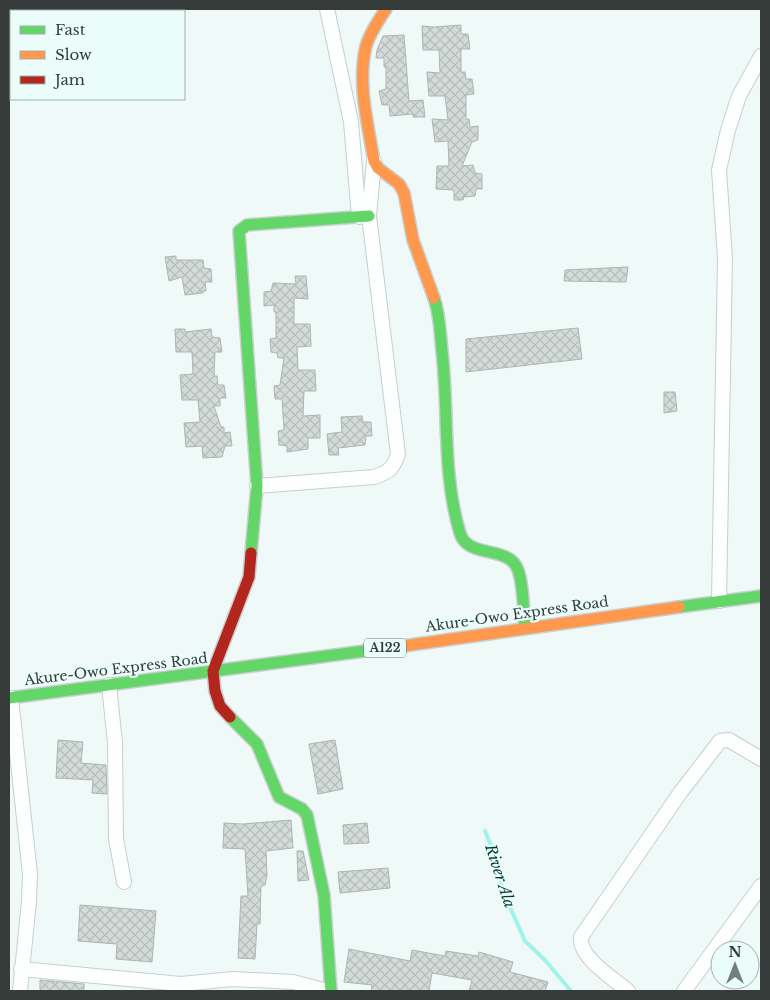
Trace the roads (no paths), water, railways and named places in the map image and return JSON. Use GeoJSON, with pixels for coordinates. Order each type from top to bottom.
{"type":"FeatureCollection","features":[{"type":"Feature","properties":{"kind":"main road"},"geometry":{"type":"LineString","coordinates":[[386,9],[371,34],[364,64],[365,95],[374,161],[378,168],[399,184],[404,193],[413,240],[438,310],[445,377],[446,458],[460,535],[464,543],[471,548],[507,557],[515,563],[518,569],[525,627]]}},
{"type":"Feature","properties":{"kind":"main road"},"geometry":{"type":"LineString","coordinates":[[331,991],[324,895],[307,815],[302,809],[279,797],[257,744],[220,706],[215,691],[213,672],[249,577],[257,486],[238,241],[239,231],[247,225],[364,216]]}},
{"type":"Feature","properties":{"kind":"main road","name":"Akure-Owo Express Road"},"geometry":{"type":"LineString","coordinates":[[10,698],[213,672],[525,627],[761,596]]}},
{"type":"Feature","properties":{"kind":"street"},"geometry":{"type":"LineString","coordinates":[[257,486],[374,477],[389,472],[398,454],[351,122],[327,9]]}},
{"type":"Feature","properties":{"kind":"street"},"geometry":{"type":"LineString","coordinates":[[719,601],[725,258],[719,170],[728,130],[739,96],[761,56]]}},
{"type":"Feature","properties":{"kind":"street"},"geometry":{"type":"LineString","coordinates":[[364,216],[374,161]]}},
{"type":"Feature","properties":{"kind":"street"},"geometry":{"type":"LineString","coordinates":[[109,685],[115,743],[116,839],[124,882]]}},
{"type":"Feature","properties":{"kind":"street"},"geometry":{"type":"LineString","coordinates":[[10,698],[30,874],[20,991]]}},
{"type":"Feature","properties":{"kind":"street"},"geometry":{"type":"LineString","coordinates":[[628,991],[588,957],[582,949],[581,937],[680,793],[720,741],[729,740],[761,759]]}},
{"type":"Feature","properties":{"kind":"street"},"geometry":{"type":"LineString","coordinates":[[684,991],[761,886]]}},
{"type":"Feature","properties":{"kind":"street"},"geometry":{"type":"LineString","coordinates":[[21,969],[181,988],[211,979],[242,979],[293,982],[326,991]]}},
{"type":"Feature","properties":{"kind":"waterway","name":"River Ala"},"geometry":{"type":"LineString","coordinates":[[485,831],[498,862],[502,889],[525,941],[544,959],[571,991]]}}]}
